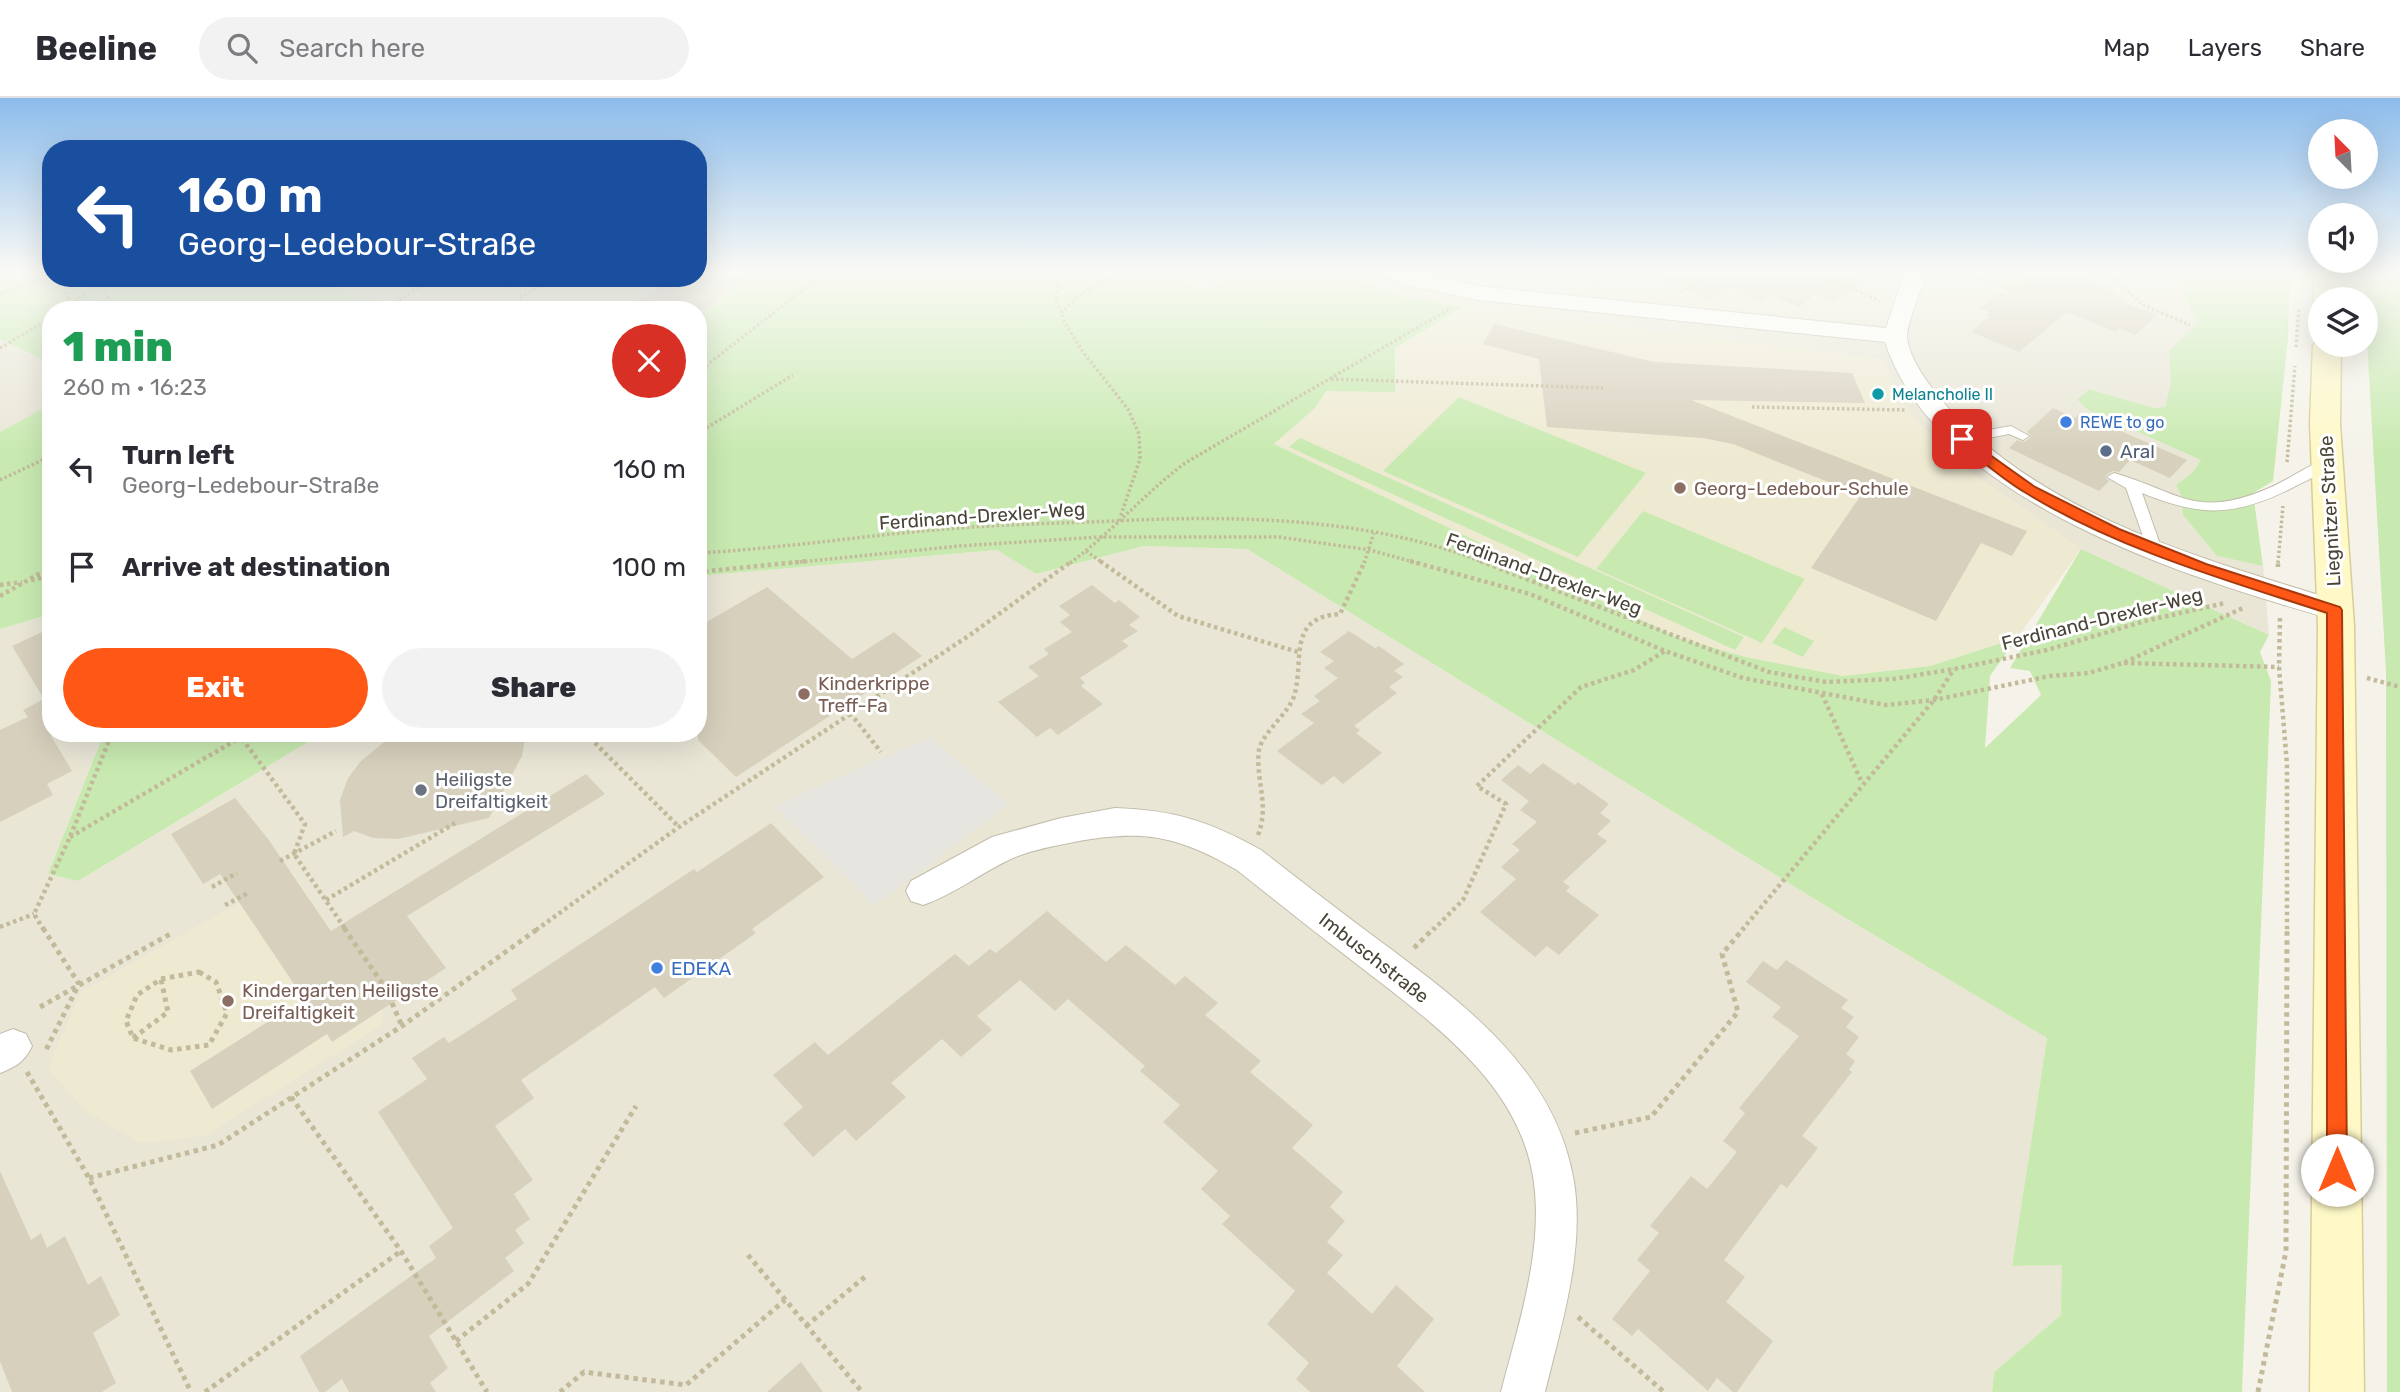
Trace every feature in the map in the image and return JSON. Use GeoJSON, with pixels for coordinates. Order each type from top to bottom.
{"type":"FeatureCollection","features":[{"type":"Feature","properties":{"kind":"main road","name":"Liegnitzer Straße"},"geometry":{"type":"LineString","coordinates":[[2327,357],[2327,463],[2335,610],[2337,1392]]}},
{"type":"Feature","properties":{"kind":"street"},"geometry":{"type":"LineString","coordinates":[[1850,331],[1895,336]]}},
{"type":"Feature","properties":{"kind":"street"},"geometry":{"type":"LineString","coordinates":[[1897,331],[1895,336],[1910,374],[1935,410],[1962,439],[2030,490],[2155,550],[2335,610]]}},
{"type":"Feature","properties":{"kind":"street","name":"Imbuschstraße"},"geometry":{"type":"LineString","coordinates":[[923,891],[1004,847],[1062,831],[1115,821],[1158,823],[1212,839],[1249,860],[1466,1031],[1502,1068],[1525,1102],[1543,1139],[1554,1183],[1553,1229],[1546,1289],[1523,1392]]}},
{"type":"Feature","properties":{"kind":"lane"},"geometry":{"type":"LineString","coordinates":[[1962,439],[2011,430],[2023,436]]}},
{"type":"Feature","properties":{"kind":"lane"},"geometry":{"type":"LineString","coordinates":[[2114,477],[2186,505],[2230,506],[2285,488],[2327,463]]}},
{"type":"Feature","properties":{"kind":"lane"},"geometry":{"type":"LineString","coordinates":[[2132,485],[2155,550]]}},
{"type":"Feature","properties":{"kind":"path"},"geometry":{"type":"LineString","coordinates":[[0,348],[28,331]]}},
{"type":"Feature","properties":{"kind":"path"},"geometry":{"type":"LineString","coordinates":[[707,365],[750,331]]}},
{"type":"Feature","properties":{"kind":"path"},"geometry":{"type":"LineString","coordinates":[[1071,331],[1083,352],[1128,409],[1139,434],[1140,459],[1119,522]]}},
{"type":"Feature","properties":{"kind":"path"},"geometry":{"type":"LineString","coordinates":[[89,1178],[218,1145],[402,1026],[680,827],[970,635],[1086,551],[1152,488],[1185,463],[1412,331]]}},
{"type":"Feature","properties":{"kind":"path"},"geometry":{"type":"LineString","coordinates":[[2258,1392],[2286,1251],[2287,765],[2279,667],[2281,593],[2278,566],[2285,488],[2308,338]]}},
{"type":"Feature","properties":{"kind":"path"},"geometry":{"type":"LineString","coordinates":[[707,428],[793,375]]}},
{"type":"Feature","properties":{"kind":"path"},"geometry":{"type":"LineString","coordinates":[[1331,379],[1603,388]]}},
{"type":"Feature","properties":{"kind":"path"},"geometry":{"type":"LineString","coordinates":[[1752,407],[1935,410]]}},
{"type":"Feature","properties":{"kind":"path"},"geometry":{"type":"LineString","coordinates":[[0,480],[42,460]]}},
{"type":"Feature","properties":{"kind":"path","name":"Ferdinand-Drexler-Weg"},"geometry":{"type":"LineString","coordinates":[[707,552],[767,549],[971,527],[1200,517],[1279,520],[1374,533],[1465,555],[1680,640],[1769,672],[1826,682],[1894,679],[1954,669],[2047,650],[2145,621],[2227,603]]}},
{"type":"Feature","properties":{"kind":"path"},"geometry":{"type":"LineString","coordinates":[[1249,860],[1264,820],[1259,748],[1294,698],[1298,652],[1309,624],[1324,615],[1340,614],[1370,550],[1374,533]]}},
{"type":"Feature","properties":{"kind":"path"},"geometry":{"type":"LineString","coordinates":[[707,571],[959,546],[1099,537],[1279,537],[1370,550],[1530,594],[1665,651],[1743,678],[1886,705],[1934,699],[2049,676],[2089,673],[2123,663],[2206,623],[2281,593]]}},
{"type":"Feature","properties":{"kind":"path"},"geometry":{"type":"LineString","coordinates":[[1086,551],[1178,616],[1298,652]]}},
{"type":"Feature","properties":{"kind":"path"},"geometry":{"type":"LineString","coordinates":[[0,596],[42,572]]}},
{"type":"Feature","properties":{"kind":"path"},"geometry":{"type":"LineString","coordinates":[[0,585],[42,578]]}},
{"type":"Feature","properties":{"kind":"path"},"geometry":{"type":"LineString","coordinates":[[1391,971],[1463,900],[1506,804],[1478,786],[1581,687],[1634,670],[1665,651]]}},
{"type":"Feature","properties":{"kind":"path"},"geometry":{"type":"LineString","coordinates":[[2123,663],[2279,667]]}},
{"type":"Feature","properties":{"kind":"path"},"geometry":{"type":"LineString","coordinates":[[1543,1139],[1651,1117],[1738,1012],[1722,954],[1934,699],[1954,669]]}},
{"type":"Feature","properties":{"kind":"path"},"geometry":{"type":"LineString","coordinates":[[1822,694],[1863,783]]}},
{"type":"Feature","properties":{"kind":"path"},"geometry":{"type":"LineString","coordinates":[[850,713],[881,752]]}},
{"type":"Feature","properties":{"kind":"path"},"geometry":{"type":"LineString","coordinates":[[0,927],[34,914],[70,837],[108,742]]}},
{"type":"Feature","properties":{"kind":"path"},"geometry":{"type":"LineString","coordinates":[[70,837],[230,742]]}},
{"type":"Feature","properties":{"kind":"path"},"geometry":{"type":"LineString","coordinates":[[244,742],[305,824],[294,854]]}},
{"type":"Feature","properties":{"kind":"path"},"geometry":{"type":"LineString","coordinates":[[595,742],[680,827]]}},
{"type":"Feature","properties":{"kind":"path"},"geometry":{"type":"LineString","coordinates":[[326,900],[455,823]]}},
{"type":"Feature","properties":{"kind":"path"},"geometry":{"type":"LineString","coordinates":[[279,861],[336,831]]}},
{"type":"Feature","properties":{"kind":"path"},"geometry":{"type":"LineString","coordinates":[[294,854],[384,985]]}},
{"type":"Feature","properties":{"kind":"path"},"geometry":{"type":"LineString","coordinates":[[212,887],[237,873]]}},
{"type":"Feature","properties":{"kind":"path"},"geometry":{"type":"LineString","coordinates":[[225,905],[250,892]]}},
{"type":"Feature","properties":{"kind":"path"},"geometry":{"type":"LineString","coordinates":[[34,914],[79,985]]}},
{"type":"Feature","properties":{"kind":"path"},"geometry":{"type":"LineString","coordinates":[[40,1007],[172,933]]}},
{"type":"Feature","properties":{"kind":"path"},"geometry":{"type":"LineString","coordinates":[[199,972],[216,982],[227,1013],[209,1045],[181,1053],[133,1038],[126,1021],[137,995],[161,979],[199,972]]}},
{"type":"Feature","properties":{"kind":"path"},"geometry":{"type":"LineString","coordinates":[[133,1038],[168,1012],[161,979]]}},
{"type":"Feature","properties":{"kind":"path"},"geometry":{"type":"LineString","coordinates":[[79,985],[23,1056],[31,1079],[89,1178],[191,1392]]}},
{"type":"Feature","properties":{"kind":"path"},"geometry":{"type":"LineString","coordinates":[[392,1003],[402,1026]]}},
{"type":"Feature","properties":{"kind":"path"},"geometry":{"type":"LineString","coordinates":[[291,1097],[401,1251],[487,1392]]}},
{"type":"Feature","properties":{"kind":"path"},"geometry":{"type":"LineString","coordinates":[[456,1341],[528,1284],[636,1106]]}},
{"type":"Feature","properties":{"kind":"path"},"geometry":{"type":"LineString","coordinates":[[205,1392],[401,1251]]}},
{"type":"Feature","properties":{"kind":"path"},"geometry":{"type":"LineString","coordinates":[[748,1255],[862,1392]]}},
{"type":"Feature","properties":{"kind":"path"},"geometry":{"type":"LineString","coordinates":[[806,1326],[866,1276]]}},
{"type":"Feature","properties":{"kind":"path"},"geometry":{"type":"LineString","coordinates":[[1546,1289],[1664,1392]]}},
{"type":"Feature","properties":{"kind":"path"},"geometry":{"type":"LineString","coordinates":[[560,1392],[584,1372],[686,1385],[785,1300]]}},
{"type":"Feature","properties":{"kind":"shaded area","name":"Georg-Ledebour-Schule"},"geometry":{"type":"Polygon","coordinates":[[[1423,331],[1657,331],[1885,360],[1894,391],[1915,419],[1964,468],[2081,549],[2017,638],[1930,666],[1843,676],[1746,657],[1679,638],[1274,444],[1315,408],[1326,391],[1394,391],[1395,348],[1423,331]]]}},
{"type":"Feature","properties":{"kind":"shaded area"},"geometry":{"type":"Polygon","coordinates":[[[1657,331],[2189,331],[2169,351],[2171,383],[2165,407],[2154,408],[2089,389],[2077,401],[2088,410],[2201,460],[2193,472],[2176,485],[2181,495],[2183,515],[2217,556],[2263,566],[2269,635],[2081,549],[1964,468],[1915,419],[1894,391],[1885,360],[1657,331]]]}},
{"type":"Feature","properties":{"kind":"shaded area"},"geometry":{"type":"Polygon","coordinates":[[[0,339],[42,360],[42,409],[0,432],[0,339]]]}},
{"type":"Feature","properties":{"kind":"shaded area"},"geometry":{"type":"Polygon","coordinates":[[[1144,546],[1247,549],[1839,914],[2047,1038],[2012,1266],[2063,1264],[2061,1315],[1994,1372],[1992,1392],[0,1392],[0,629],[42,617],[42,742],[100,742],[48,874],[78,881],[308,742],[707,742],[707,575],[997,550],[1036,574],[1144,546]]]}},
{"type":"Feature","properties":{"kind":"shaded area"},"geometry":{"type":"Polygon","coordinates":[[[930,737],[1008,804],[874,905],[774,806],[930,737]]]}},
{"type":"Feature","properties":{"kind":"shaded area","name":"Kindergarten Heiligste Dreifaltigkeit"},"geometry":{"type":"Polygon","coordinates":[[[293,873],[383,1010],[383,1024],[204,1136],[141,1143],[86,1111],[48,1068],[81,992],[293,873]]]}},
{"type":"Feature","properties":{"kind":"green space"},"geometry":{"type":"Polygon","coordinates":[[[0,331],[42,331],[42,360],[0,339],[0,331]]]}},
{"type":"Feature","properties":{"kind":"green space"},"geometry":{"type":"Polygon","coordinates":[[[707,331],[1423,331],[1395,348],[1395,392],[1326,391],[1315,408],[1274,444],[1679,638],[1746,657],[1843,676],[1930,666],[2017,638],[1990,676],[1985,748],[2041,695],[2030,671],[2010,668],[2081,549],[2269,635],[2260,652],[2271,681],[2242,1392],[1992,1392],[1994,1372],[2061,1315],[2062,1265],[2012,1266],[2047,1038],[1839,914],[1247,549],[1144,546],[1036,574],[997,550],[707,575],[707,331]]]}},
{"type":"Feature","properties":{"kind":"green space"},"geometry":{"type":"Polygon","coordinates":[[[2189,331],[2288,331],[2273,481],[2253,493],[2263,566],[2217,556],[2183,515],[2181,495],[2176,485],[2193,472],[2201,460],[2088,410],[2077,400],[2089,389],[2154,408],[2165,407],[2171,383],[2169,351],[2189,331]]]}},
{"type":"Feature","properties":{"kind":"green space"},"geometry":{"type":"Polygon","coordinates":[[[2378,331],[2400,331],[2400,1392],[2387,1392],[2386,672],[2368,357],[2378,357],[2378,331]]]}},
{"type":"Feature","properties":{"kind":"green space"},"geometry":{"type":"Polygon","coordinates":[[[1459,397],[1646,473],[1578,557],[1383,471],[1459,397]]]}},
{"type":"Feature","properties":{"kind":"green space"},"geometry":{"type":"Polygon","coordinates":[[[42,409],[42,617],[0,629],[0,432],[42,409]]]}},
{"type":"Feature","properties":{"kind":"green space"},"geometry":{"type":"Polygon","coordinates":[[[1300,438],[1744,637],[1735,650],[1289,447],[1300,438]]]}},
{"type":"Feature","properties":{"kind":"green space"},"geometry":{"type":"Polygon","coordinates":[[[1643,511],[1805,579],[1762,643],[1596,569],[1643,511]]]}},
{"type":"Feature","properties":{"kind":"green space"},"geometry":{"type":"Polygon","coordinates":[[[1784,627],[1814,641],[1803,657],[1772,643],[1784,627]]]}},
{"type":"Feature","properties":{"kind":"green space"},"geometry":{"type":"Polygon","coordinates":[[[100,742],[308,742],[78,881],[48,874],[100,742]]]}},
{"type":"Feature","properties":{"kind":"building"},"geometry":{"type":"Polygon","coordinates":[[[1490,331],[1525,331],[1654,362],[1852,373],[1865,403],[1691,400],[2027,531],[2012,556],[1981,543],[1936,621],[1811,568],[1861,495],[1733,444],[1703,438],[1547,427],[1539,359],[1483,344],[1490,331]]]}},
{"type":"Feature","properties":{"kind":"building"},"geometry":{"type":"Polygon","coordinates":[[[1972,331],[2044,331],[2019,352],[1972,331]]]}},
{"type":"Feature","properties":{"kind":"building"},"geometry":{"type":"Polygon","coordinates":[[[2053,408],[2075,418],[2080,413],[2187,460],[2170,478],[2130,460],[2119,472],[2113,471],[2106,475],[2105,478],[2109,481],[2099,491],[2009,448],[2017,440],[2024,442],[2030,438],[2031,435],[2027,432],[2053,408]]]}},
{"type":"Feature","properties":{"kind":"building"},"geometry":{"type":"Polygon","coordinates":[[[1092,585],[1115,603],[1119,600],[1140,617],[1129,625],[1138,631],[1122,641],[1129,646],[1080,678],[1085,683],[1081,686],[1103,704],[1058,735],[1050,728],[1037,737],[998,702],[1039,676],[1028,667],[1049,654],[1044,649],[1072,632],[1060,622],[1070,615],[1059,606],[1092,585]]]}},
{"type":"Feature","properties":{"kind":"building"},"geometry":{"type":"Polygon","coordinates":[[[767,587],[852,659],[894,632],[922,656],[736,777],[700,742],[707,742],[707,622],[767,587]]]}},
{"type":"Feature","properties":{"kind":"building"},"geometry":{"type":"Polygon","coordinates":[[[1349,631],[1375,648],[1379,646],[1404,664],[1394,671],[1403,677],[1389,687],[1397,693],[1354,726],[1360,730],[1356,733],[1382,753],[1343,784],[1334,776],[1322,785],[1277,751],[1314,723],[1301,714],[1320,701],[1314,696],[1338,678],[1324,668],[1334,661],[1320,652],[1349,631]]]}},
{"type":"Feature","properties":{"kind":"building"},"geometry":{"type":"Polygon","coordinates":[[[42,632],[42,696],[12,646],[42,632]]]}},
{"type":"Feature","properties":{"kind":"building"},"geometry":{"type":"Polygon","coordinates":[[[42,700],[42,742],[55,742],[72,771],[47,784],[53,795],[0,822],[0,730],[28,717],[23,710],[42,700]]]}},
{"type":"Feature","properties":{"kind":"building","name":"Heiligste Dreifaltigkeit"},"geometry":{"type":"Polygon","coordinates":[[[384,742],[524,742],[522,756],[489,818],[398,839],[373,838],[354,831],[343,837],[340,800],[348,778],[361,761],[384,742]]]}},
{"type":"Feature","properties":{"kind":"building"},"geometry":{"type":"Polygon","coordinates":[[[1543,763],[1575,785],[1578,782],[1609,804],[1600,813],[1611,821],[1597,834],[1607,841],[1563,882],[1570,887],[1566,891],[1599,915],[1559,955],[1547,946],[1535,957],[1480,912],[1516,879],[1501,867],[1520,850],[1512,844],[1537,822],[1520,810],[1529,801],[1501,780],[1518,765],[1530,774],[1543,763]]]}},
{"type":"Feature","properties":{"kind":"building"},"geometry":{"type":"Polygon","coordinates":[[[586,774],[605,794],[407,916],[446,968],[332,1042],[327,1034],[212,1109],[190,1071],[304,999],[220,874],[203,884],[171,834],[235,798],[268,839],[331,931],[586,774]]]}},
{"type":"Feature","properties":{"kind":"building"},"geometry":{"type":"Polygon","coordinates":[[[771,823],[824,877],[752,929],[756,933],[664,998],[655,987],[521,1080],[534,1098],[495,1126],[533,1180],[514,1194],[530,1219],[515,1230],[524,1243],[505,1258],[514,1271],[429,1336],[448,1368],[430,1383],[436,1392],[349,1392],[342,1379],[325,1392],[319,1392],[300,1356],[436,1258],[429,1246],[453,1228],[378,1112],[427,1079],[412,1058],[444,1037],[449,1043],[517,999],[511,990],[694,869],[697,872],[771,823]]]}},
{"type":"Feature","properties":{"kind":"building"},"geometry":{"type":"Polygon","coordinates":[[[1047,911],[1106,962],[1126,945],[1175,985],[1185,976],[1218,1003],[1205,1015],[1261,1061],[1250,1072],[1313,1125],[1292,1148],[1343,1192],[1330,1207],[1345,1221],[1327,1242],[1343,1255],[1327,1273],[1372,1314],[1396,1285],[1434,1319],[1397,1366],[1425,1392],[1310,1392],[1296,1379],[1309,1363],[1267,1324],[1295,1291],[1222,1224],[1230,1216],[1201,1189],[1218,1171],[1163,1122],[1180,1105],[1140,1071],[1145,1066],[1068,999],[1055,1011],[1020,980],[977,1016],[992,1030],[961,1057],[942,1039],[891,1083],[906,1097],[856,1141],[845,1129],[813,1157],[783,1124],[803,1107],[773,1075],[815,1042],[828,1055],[955,954],[969,966],[990,949],[996,953],[1047,911]]]}},
{"type":"Feature","properties":{"kind":"building"},"geometry":{"type":"Polygon","coordinates":[[[1786,960],[1848,1000],[1841,1008],[1854,1017],[1846,1027],[1859,1037],[1846,1054],[1855,1061],[1849,1070],[1852,1072],[1802,1136],[1818,1148],[1787,1188],[1781,1184],[1724,1260],[1745,1277],[1726,1302],[1773,1341],[1737,1392],[1733,1392],[1717,1378],[1708,1391],[1638,1329],[1632,1336],[1612,1319],[1650,1271],[1637,1260],[1659,1233],[1650,1226],[1691,1176],[1707,1189],[1737,1152],[1723,1141],[1745,1113],[1739,1108],[1799,1036],[1772,1017],[1781,1007],[1746,982],[1763,961],[1777,970],[1786,960]]]}},
{"type":"Feature","properties":{"kind":"building"},"geometry":{"type":"Polygon","coordinates":[[[0,1171],[31,1240],[41,1233],[47,1248],[65,1236],[88,1285],[101,1276],[120,1315],[93,1333],[116,1383],[102,1392],[12,1392],[0,1361],[0,1171]]]}},
{"type":"Feature","properties":{"kind":"building"},"geometry":{"type":"Polygon","coordinates":[[[801,1362],[823,1392],[767,1392],[801,1362]]]}},
{"type":"Feature","properties":{"kind":"place","name":"Melancholie II"},"geometry":{"type":"Point","coordinates":[1878,394]}},
{"type":"Feature","properties":{"kind":"place","name":"REWE to go"},"geometry":{"type":"Point","coordinates":[2066,422]}},
{"type":"Feature","properties":{"kind":"place","name":"Aral"},"geometry":{"type":"Point","coordinates":[2106,451]}},
{"type":"Feature","properties":{"kind":"place","name":"Georg-Ledebour-Schule"},"geometry":{"type":"Point","coordinates":[1680,488]}},
{"type":"Feature","properties":{"kind":"place","name":"Kinderkrippe Treff-Fa"},"geometry":{"type":"Point","coordinates":[804,694]}},
{"type":"Feature","properties":{"kind":"place","name":"Heiligste Dreifaltigkeit"},"geometry":{"type":"Point","coordinates":[421,790]}},
{"type":"Feature","properties":{"kind":"place","name":"EDEKA"},"geometry":{"type":"Point","coordinates":[657,968]}},
{"type":"Feature","properties":{"kind":"place","name":"Kindergarten Heiligste Dreifaltigkeit"},"geometry":{"type":"Point","coordinates":[228,1001]}},
{"type":"Feature","properties":{"kind":"route"},"geometry":{"type":"LineString","coordinates":[[1962,439],[2030,490],[2114,532],[2202,567],[2335,610],[2337,1170]]}}]}
